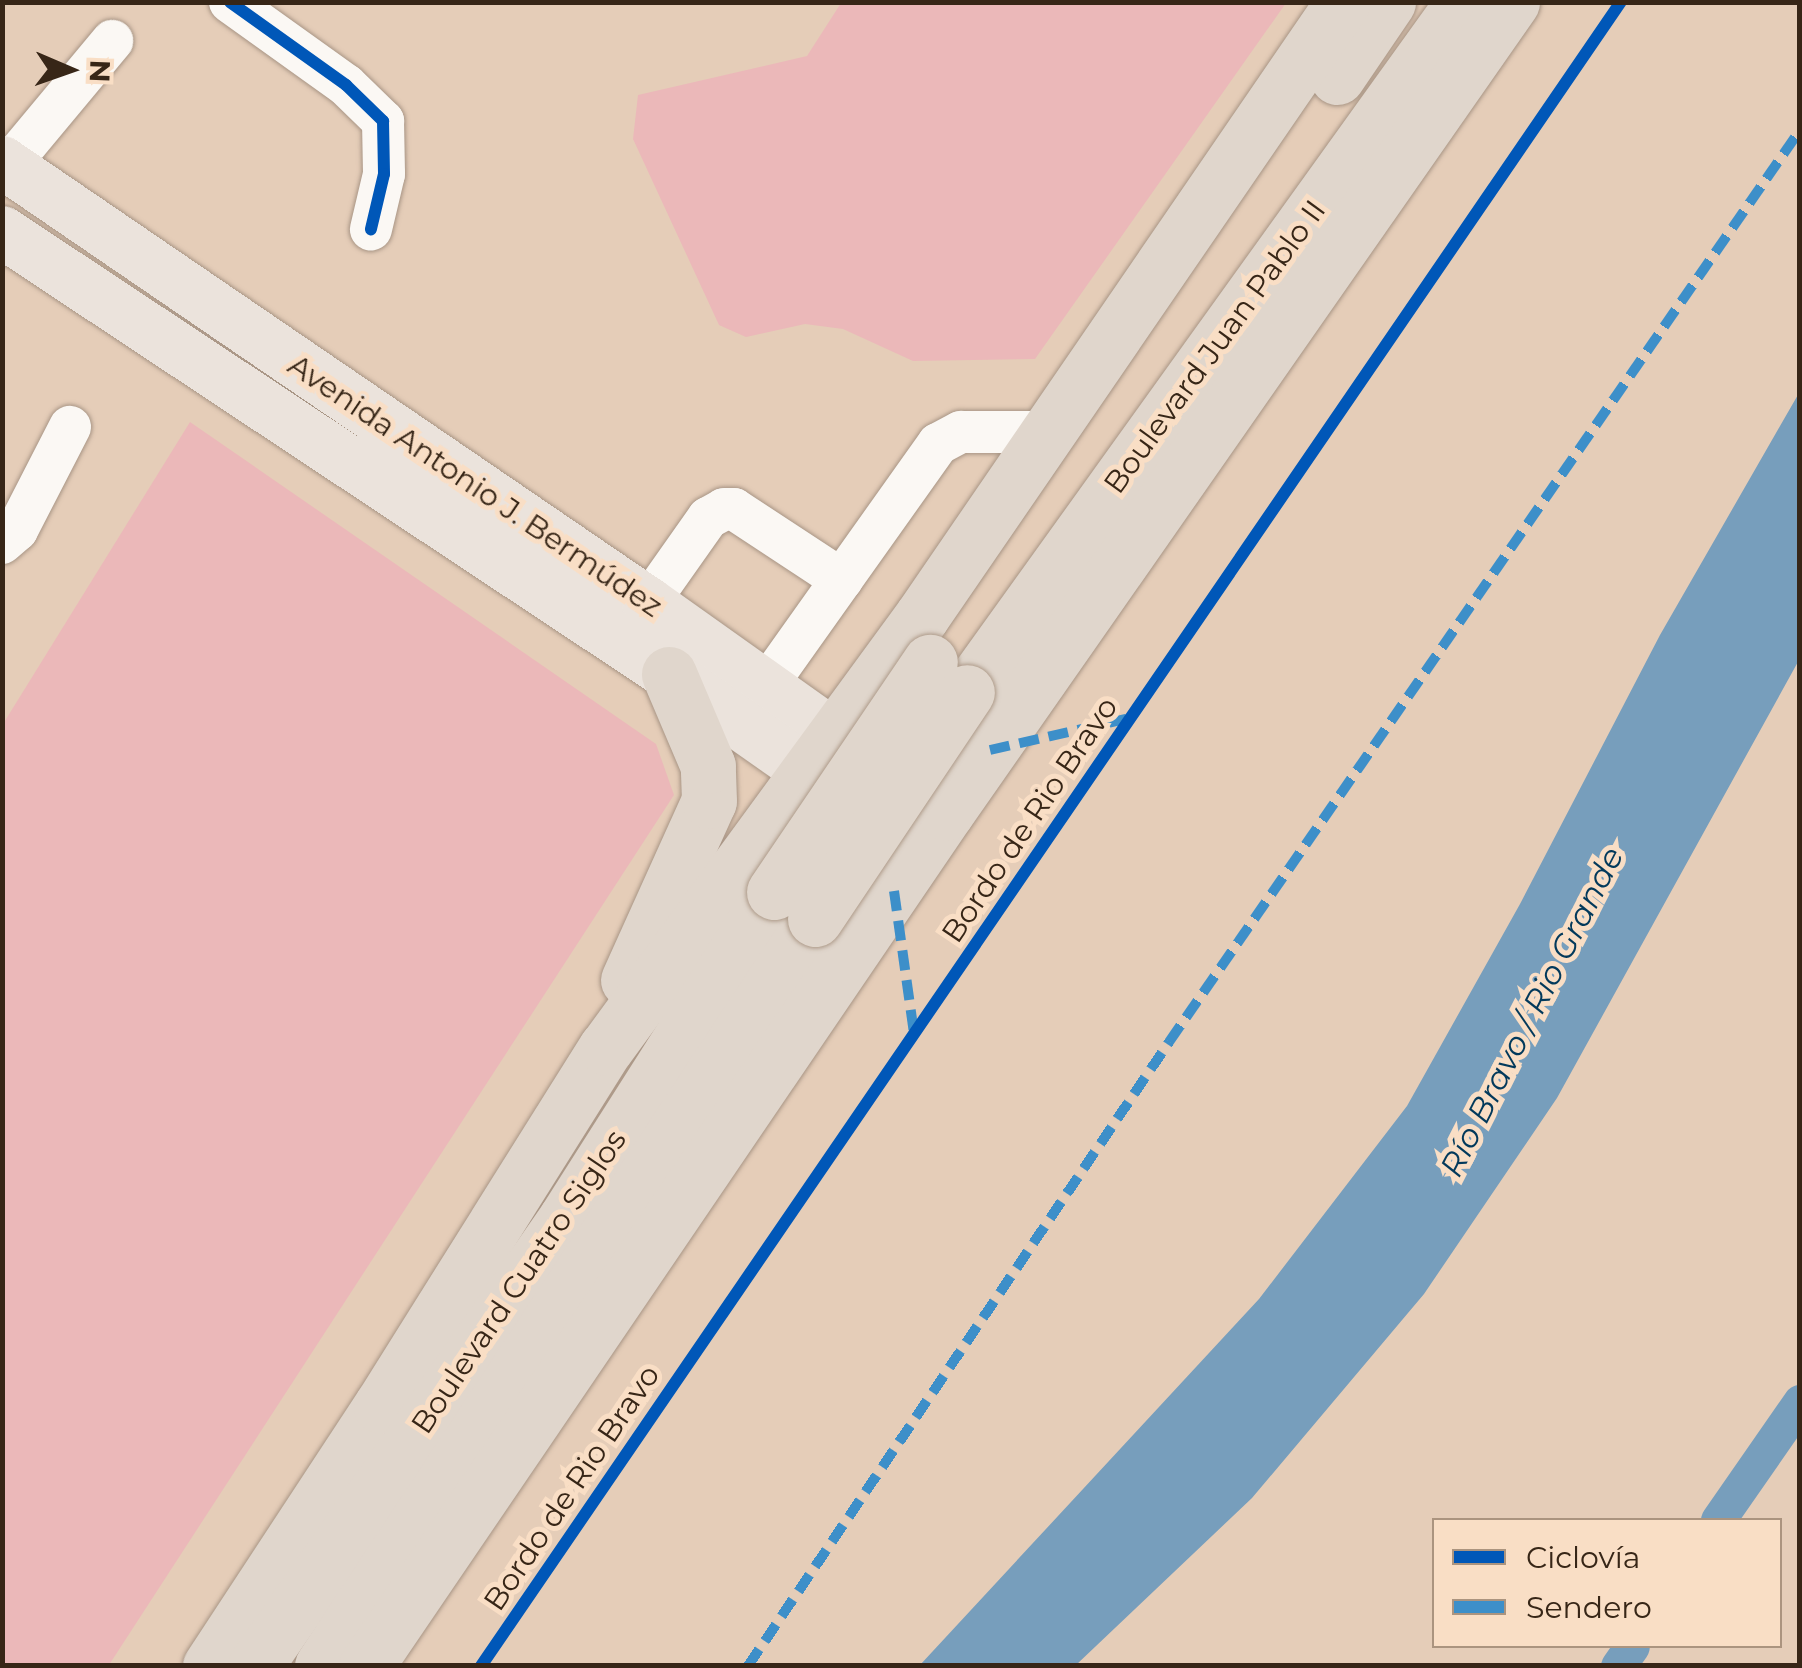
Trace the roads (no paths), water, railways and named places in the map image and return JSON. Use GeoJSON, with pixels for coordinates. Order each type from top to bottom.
{"type":"FeatureCollection","features":[{"type":"Feature","properties":{"kind":"highway"},"geometry":{"type":"LineString","coordinates":[[606,1048],[774,896],[1512,2]]}},
{"type":"Feature","properties":{"kind":"highway"},"geometry":{"type":"LineString","coordinates":[[366,1666],[934,831],[956,675],[1048,432],[1366,12]]}},
{"type":"Feature","properties":{"kind":"highway","name":"Boulevard Juan Pablo II"},"geometry":{"type":"LineString","coordinates":[[956,675],[1366,12]]}},
{"type":"Feature","properties":{"kind":"highway","name":"Boulevard Juan Pablo II"},"geometry":{"type":"LineString","coordinates":[[956,675],[1454,15]]}},
{"type":"Feature","properties":{"kind":"highway"},"geometry":{"type":"LineString","coordinates":[[210,1666],[382,1406],[606,1048],[624,987],[709,801],[708,766],[669,674]]}},
{"type":"Feature","properties":{"kind":"highway"},"geometry":{"type":"LineString","coordinates":[[774,896],[821,755],[956,675]]}},
{"type":"Feature","properties":{"kind":"highway"},"geometry":{"type":"LineString","coordinates":[[774,896],[772,876],[812,898],[835,941],[840,970]]}},
{"type":"Feature","properties":{"kind":"highway","name":"Boulevard Cuatro Siglos"},"geometry":{"type":"LineString","coordinates":[[255,1666],[566,1218],[774,896]]}},
{"type":"Feature","properties":{"kind":"highway","name":"Boulevard Cuatro Siglos"},"geometry":{"type":"LineString","coordinates":[[322,1666],[774,896]]}},
{"type":"Feature","properties":{"kind":"main road","name":"Avenida Antonio J. Bermúdez"},"geometry":{"type":"LineString","coordinates":[[5,164],[766,686],[821,755]]}},
{"type":"Feature","properties":{"kind":"main road","name":"Avenida Antonio J. Bermúdez"},"geometry":{"type":"LineString","coordinates":[[2,232],[669,674],[821,755],[934,831]]}},
{"type":"Feature","properties":{"kind":"street"},"geometry":{"type":"LineString","coordinates":[[230,2],[346,85],[384,121],[384,174],[371,229]]}},
{"type":"Feature","properties":{"kind":"street"},"geometry":{"type":"LineString","coordinates":[[5,164],[112,41]]}},
{"type":"Feature","properties":{"kind":"street"},"geometry":{"type":"LineString","coordinates":[[2,543],[17,530],[70,427]]}},
{"type":"Feature","properties":{"kind":"street"},"geometry":{"type":"LineString","coordinates":[[766,686],[948,436],[977,431],[1048,432]]}},
{"type":"Feature","properties":{"kind":"street"},"geometry":{"type":"LineString","coordinates":[[648,603],[708,518],[724,509],[734,510],[842,580]]}},
{"type":"Feature","properties":{"kind":"water","name":"Río Bravo / Rio Grande"},"geometry":{"type":"Polygon","coordinates":[[[1799,393],[1799,660],[1557,1098],[1424,1294],[1252,1498],[1076,1665],[920,1665],[1259,1299],[1407,1106],[1520,904],[1660,635],[1799,393]]]}},
{"type":"Feature","properties":{"kind":"waterway"},"geometry":{"type":"LineString","coordinates":[[1719,1518],[1800,1402]]}},
{"type":"Feature","properties":{"kind":"waterway"},"geometry":{"type":"LineString","coordinates":[[1618,1666],[1631,1648]]}}]}
